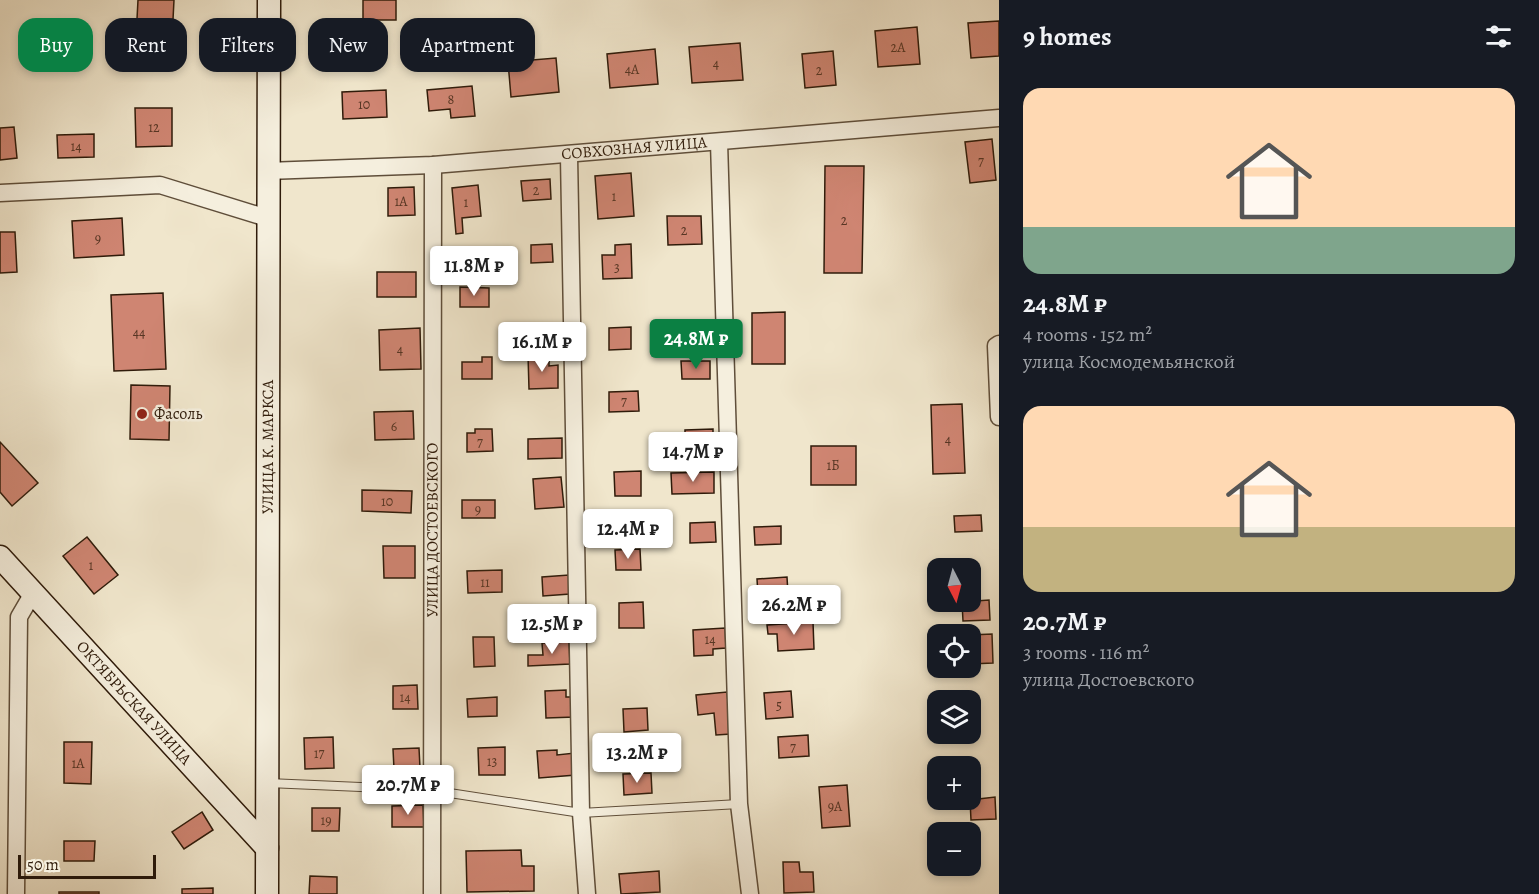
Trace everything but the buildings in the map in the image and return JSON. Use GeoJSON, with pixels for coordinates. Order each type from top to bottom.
{"type":"FeatureCollection","features":[{"type":"Feature","properties":{"kind":"main road","name":"УЛИЦА К. МАРКСА"},"geometry":{"type":"LineString","coordinates":[[267,894],[269,0]]}},
{"type":"Feature","properties":{"kind":"main road","name":"ОКТЯБРЬСКАЯ УЛИЦА"},"geometry":{"type":"LineString","coordinates":[[0,557],[267,848]]}},
{"type":"Feature","properties":{"kind":"street","name":"СОВХОЗНАЯ УЛИЦА"},"geometry":{"type":"LineString","coordinates":[[267,171],[433,165],[569,156],[999,118]]}},
{"type":"Feature","properties":{"kind":"street"},"geometry":{"type":"LineString","coordinates":[[719,142],[740,804],[750,894]]}},
{"type":"Feature","properties":{"kind":"street"},"geometry":{"type":"LineString","coordinates":[[569,156],[581,813],[587,894]]}},
{"type":"Feature","properties":{"kind":"street","name":"УЛИЦА ДОСТОЕВСКОГО"},"geometry":{"type":"LineString","coordinates":[[432,894],[430,790],[433,165]]}},
{"type":"Feature","properties":{"kind":"street"},"geometry":{"type":"LineString","coordinates":[[0,193],[160,185],[267,218]]}},
{"type":"Feature","properties":{"kind":"street"},"geometry":{"type":"LineString","coordinates":[[997,345],[999,417]]}},
{"type":"Feature","properties":{"kind":"street"},"geometry":{"type":"LineString","coordinates":[[16,894],[19,617],[33,593]]}},
{"type":"Feature","properties":{"kind":"lane"},"geometry":{"type":"LineString","coordinates":[[268,783],[430,790],[581,813],[740,804]]}},
{"type":"Feature","properties":{"kind":"place","name":"Фасоль"},"geometry":{"type":"Point","coordinates":[142,414]}}]}
